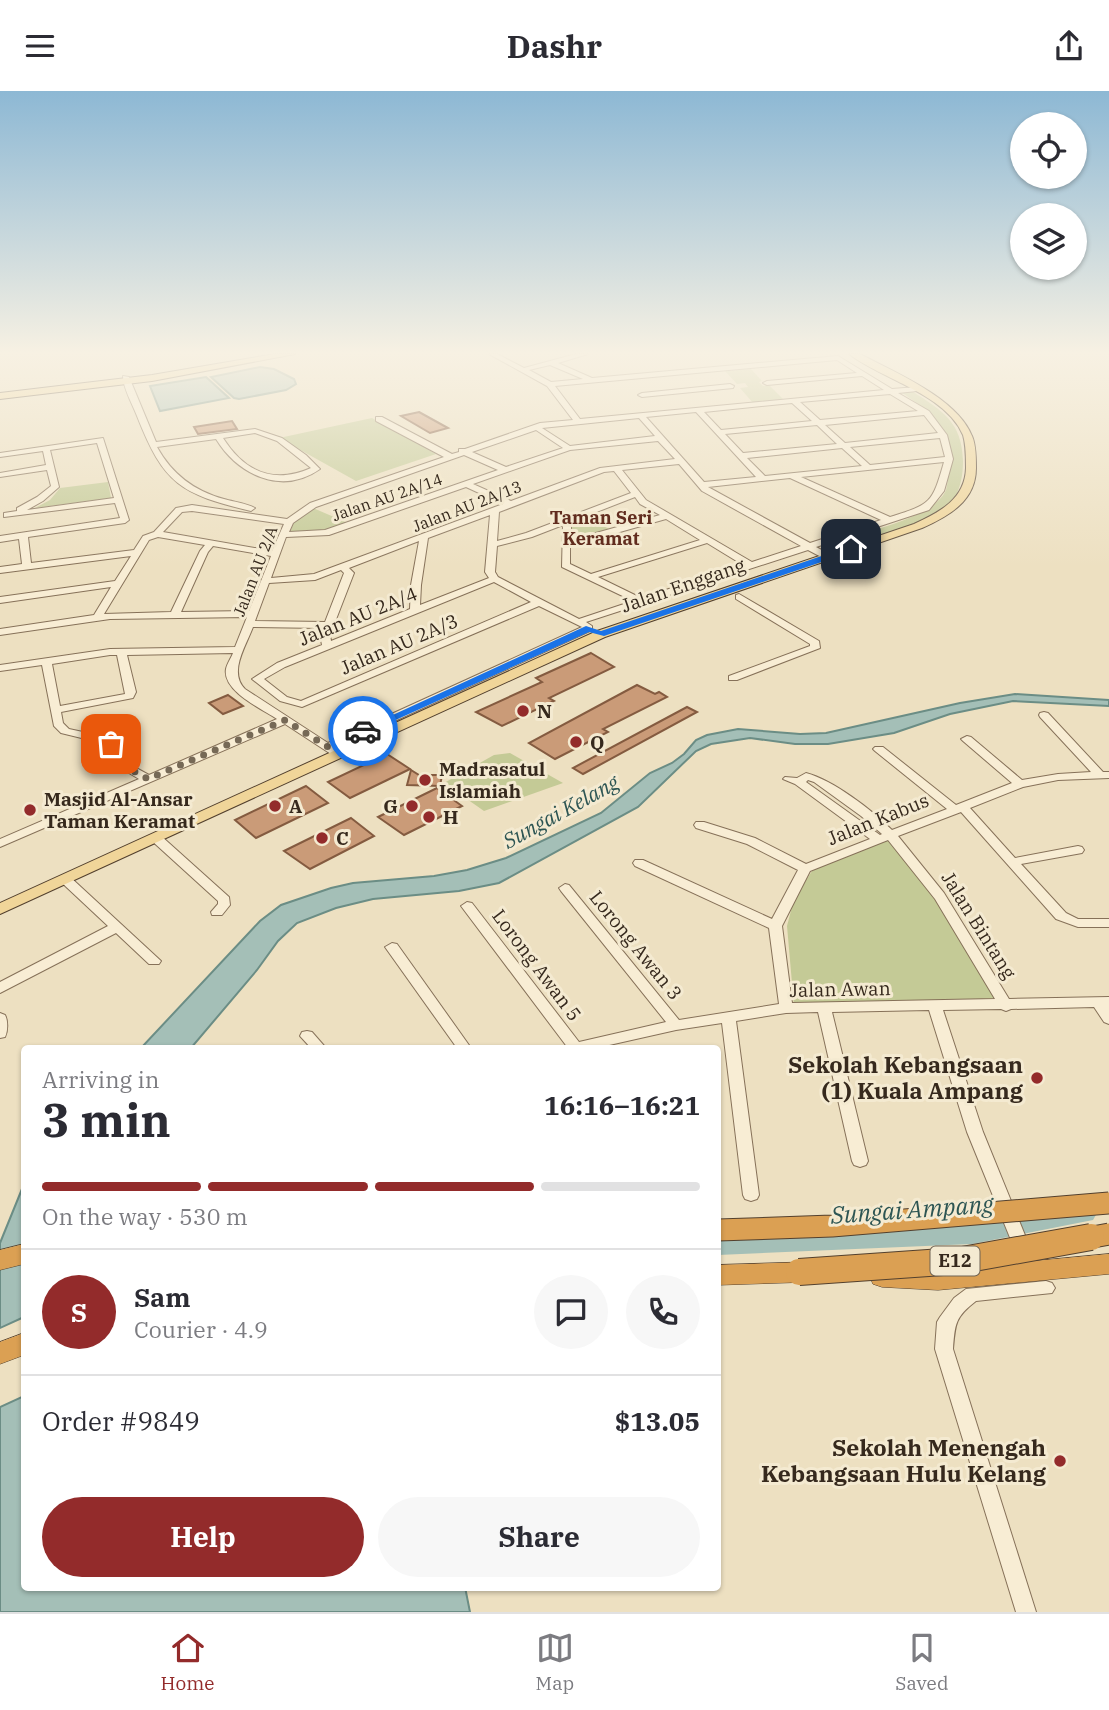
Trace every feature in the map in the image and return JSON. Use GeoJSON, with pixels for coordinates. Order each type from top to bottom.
{"type":"FeatureCollection","features":[{"type":"Feature","properties":{"kind":"highway","name":"E12"},"geometry":{"type":"LineString","coordinates":[[721,1230],[845,1225],[1109,1203]]}},
{"type":"Feature","properties":{"kind":"highway","name":"E12"},"geometry":{"type":"LineString","coordinates":[[721,1275],[957,1261],[1109,1234]]}},
{"type":"Feature","properties":{"kind":"highway"},"geometry":{"type":"LineString","coordinates":[[0,1260],[21,1255]]}},
{"type":"Feature","properties":{"kind":"highway"},"geometry":{"type":"LineString","coordinates":[[799,1272],[938,1280],[1109,1264]]}},
{"type":"Feature","properties":{"kind":"highway"},"geometry":{"type":"LineString","coordinates":[[0,1353],[21,1345]]}},
{"type":"Feature","properties":{"kind":"main road","name":"Jalan Enggang"},"geometry":{"type":"LineString","coordinates":[[0,909],[156,838],[333,750],[595,631],[828,557],[935,519],[953,507],[967,491],[971,470],[967,432],[961,425]]}},
{"type":"Feature","properties":{"kind":"street"},"geometry":{"type":"LineString","coordinates":[[145,425],[164,469],[188,489],[204,496],[293,519]]}},
{"type":"Feature","properties":{"kind":"street"},"geometry":{"type":"LineString","coordinates":[[390,425],[449,456]]}},
{"type":"Feature","properties":{"kind":"street","name":"Jalan AU 2/A"},"geometry":{"type":"LineString","coordinates":[[333,750],[240,691],[233,683],[231,671],[275,554],[293,519],[340,493],[536,427],[553,425]]}},
{"type":"Feature","properties":{"kind":"street"},"geometry":{"type":"LineString","coordinates":[[649,425],[702,485],[828,557]]}},
{"type":"Feature","properties":{"kind":"street"},"geometry":{"type":"LineString","coordinates":[[712,425],[762,478]]}},
{"type":"Feature","properties":{"kind":"street"},"geometry":{"type":"LineString","coordinates":[[719,432],[797,425]]}},
{"type":"Feature","properties":{"kind":"street"},"geometry":{"type":"LineString","coordinates":[[821,425],[868,467]]}},
{"type":"Feature","properties":{"kind":"street"},"geometry":{"type":"LineString","coordinates":[[578,622],[926,508],[940,491],[949,459],[943,435],[935,425]]}},
{"type":"Feature","properties":{"kind":"street"},"geometry":{"type":"LineString","coordinates":[[536,427],[569,448]]}},
{"type":"Feature","properties":{"kind":"street"},"geometry":{"type":"LineString","coordinates":[[153,445],[218,436],[255,431],[265,433],[316,469],[291,478],[264,477],[244,469],[227,452],[218,436]]}},
{"type":"Feature","properties":{"kind":"street"},"geometry":{"type":"LineString","coordinates":[[740,456],[943,435]]}},
{"type":"Feature","properties":{"kind":"street","name":"Jalan AU 2A/14"},"geometry":{"type":"LineString","coordinates":[[283,535],[326,533],[569,448],[661,438]]}},
{"type":"Feature","properties":{"kind":"street"},"geometry":{"type":"LineString","coordinates":[[0,455],[100,440],[125,520],[0,538]]}},
{"type":"Feature","properties":{"kind":"street"},"geometry":{"type":"LineString","coordinates":[[4,516],[40,499],[55,487],[46,448]]}},
{"type":"Feature","properties":{"kind":"street"},"geometry":{"type":"LineString","coordinates":[[462,451],[505,470]]}},
{"type":"Feature","properties":{"kind":"street"},"geometry":{"type":"LineString","coordinates":[[702,485],[949,459]]}},
{"type":"Feature","properties":{"kind":"street","name":"Jalan AU 2A/13"},"geometry":{"type":"LineString","coordinates":[[264,581],[307,579],[597,472],[681,461]]}},
{"type":"Feature","properties":{"kind":"street"},"geometry":{"type":"LineString","coordinates":[[0,475],[51,467]]}},
{"type":"Feature","properties":{"kind":"street"},"geometry":{"type":"LineString","coordinates":[[616,468],[635,494],[750,565]]}},
{"type":"Feature","properties":{"kind":"street"},"geometry":{"type":"LineString","coordinates":[[801,474],[895,520]]}},
{"type":"Feature","properties":{"kind":"street"},"geometry":{"type":"LineString","coordinates":[[790,475],[895,520]]}},
{"type":"Feature","properties":{"kind":"street"},"geometry":{"type":"LineString","coordinates":[[466,484],[510,504]]}},
{"type":"Feature","properties":{"kind":"street"},"geometry":{"type":"LineString","coordinates":[[494,544],[566,522],[635,494]]}},
{"type":"Feature","properties":{"kind":"street"},"geometry":{"type":"LineString","coordinates":[[4,516],[119,500]]}},
{"type":"Feature","properties":{"kind":"street"},"geometry":{"type":"LineString","coordinates":[[97,618],[146,538],[157,534],[185,508],[293,519]]}},
{"type":"Feature","properties":{"kind":"street"},"geometry":{"type":"LineString","coordinates":[[495,510],[490,572],[494,579],[595,631]]}},
{"type":"Feature","properties":{"kind":"street"},"geometry":{"type":"LineString","coordinates":[[567,544],[667,516]]}},
{"type":"Feature","properties":{"kind":"street"},"geometry":{"type":"LineString","coordinates":[[566,522],[565,565],[640,601]]}},
{"type":"Feature","properties":{"kind":"street"},"geometry":{"type":"LineString","coordinates":[[157,534],[275,554]]}},
{"type":"Feature","properties":{"kind":"street"},"geometry":{"type":"LineString","coordinates":[[23,535],[27,566]]}},
{"type":"Feature","properties":{"kind":"street"},"geometry":{"type":"LineString","coordinates":[[415,611],[424,538]]}},
{"type":"Feature","properties":{"kind":"street"},"geometry":{"type":"LineString","coordinates":[[590,577],[708,540]]}},
{"type":"Feature","properties":{"kind":"street"},"geometry":{"type":"LineString","coordinates":[[175,615],[204,551],[211,543]]}},
{"type":"Feature","properties":{"kind":"street"},"geometry":{"type":"LineString","coordinates":[[0,570],[138,551]]}},
{"type":"Feature","properties":{"kind":"street"},"geometry":{"type":"LineString","coordinates":[[328,647],[325,635],[349,573],[343,567]]}},
{"type":"Feature","properties":{"kind":"street","name":"Jalan AU 2A/4"},"geometry":{"type":"LineString","coordinates":[[272,692],[257,679],[261,675],[494,579]]}},
{"type":"Feature","properties":{"kind":"street"},"geometry":{"type":"LineString","coordinates":[[0,600],[118,583]]}},
{"type":"Feature","properties":{"kind":"street"},"geometry":{"type":"LineString","coordinates":[[733,678],[815,648],[815,643],[740,597]]}},
{"type":"Feature","properties":{"kind":"street","name":"Jalan AU 2A/3"},"geometry":{"type":"LineString","coordinates":[[272,692],[295,704],[302,704],[539,602]]}},
{"type":"Feature","properties":{"kind":"street"},"geometry":{"type":"LineString","coordinates":[[0,632],[97,618],[175,615],[328,625]]}},
{"type":"Feature","properties":{"kind":"street"},"geometry":{"type":"LineString","coordinates":[[0,668],[121,652],[239,650]]}},
{"type":"Feature","properties":{"kind":"street"},"geometry":{"type":"LineString","coordinates":[[55,710],[129,696],[131,692],[121,652]]}},
{"type":"Feature","properties":{"kind":"street"},"geometry":{"type":"LineString","coordinates":[[46,661],[58,724],[65,731],[102,739],[111,744],[123,765],[148,779]]}},
{"type":"Feature","properties":{"kind":"street"},"geometry":{"type":"LineString","coordinates":[[1044,715],[1104,775]]}},
{"type":"Feature","properties":{"kind":"street"},"geometry":{"type":"LineString","coordinates":[[0,843],[285,720]]}},
{"type":"Feature","properties":{"kind":"street"},"geometry":{"type":"LineString","coordinates":[[967,739],[1020,784]]}},
{"type":"Feature","properties":{"kind":"street"},"geometry":{"type":"LineString","coordinates":[[879,749],[958,808],[1013,862],[1061,916],[1070,922],[1109,923]]}},
{"type":"Feature","properties":{"kind":"street","name":"Jalan Kabus"},"geometry":{"type":"LineString","coordinates":[[805,869],[1020,784],[1058,777],[1104,775]]}},
{"type":"Feature","properties":{"kind":"street","name":"Jalan Bintang"},"geometry":{"type":"LineString","coordinates":[[794,780],[884,837],[932,884],[961,925],[1006,1006]]}},
{"type":"Feature","properties":{"kind":"street"},"geometry":{"type":"LineString","coordinates":[[699,825],[751,841],[805,869],[775,926],[786,1008]]}},
{"type":"Feature","properties":{"kind":"street"},"geometry":{"type":"LineString","coordinates":[[156,838],[224,901],[224,905],[217,912]]}},
{"type":"Feature","properties":{"kind":"street"},"geometry":{"type":"LineString","coordinates":[[1013,862],[1077,850]]}},
{"type":"Feature","properties":{"kind":"street"},"geometry":{"type":"LineString","coordinates":[[639,863],[775,926]]}},
{"type":"Feature","properties":{"kind":"street"},"geometry":{"type":"LineString","coordinates":[[65,879],[154,961]]}},
{"type":"Feature","properties":{"kind":"street","name":"Lorong Awan 3"},"geometry":{"type":"LineString","coordinates":[[565,888],[676,1025]]}},
{"type":"Feature","properties":{"kind":"street","name":"Lorong Awan 5"},"geometry":{"type":"LineString","coordinates":[[467,906],[573,1045]]}},
{"type":"Feature","properties":{"kind":"street"},"geometry":{"type":"LineString","coordinates":[[0,988],[117,927]]}},
{"type":"Feature","properties":{"kind":"street"},"geometry":{"type":"LineString","coordinates":[[392,947],[462,1045]]}},
{"type":"Feature","properties":{"kind":"street"},"geometry":{"type":"LineString","coordinates":[[1104,1002],[1109,1019]]}},
{"type":"Feature","properties":{"kind":"street","name":"Jalan Awan"},"geometry":{"type":"LineString","coordinates":[[602,1045],[629,1042],[676,1025],[786,1008],[1006,1006],[1104,1002]]}},
{"type":"Feature","properties":{"kind":"street"},"geometry":{"type":"LineString","coordinates":[[935,1007],[975,1132],[1027,1260]]}},
{"type":"Feature","properties":{"kind":"street"},"geometry":{"type":"LineString","coordinates":[[824,1009],[860,1161]]}},
{"type":"Feature","properties":{"kind":"street"},"geometry":{"type":"LineString","coordinates":[[728,1016],[751,1195]]}},
{"type":"Feature","properties":{"kind":"street"},"geometry":{"type":"LineString","coordinates":[[0,1018],[0,1034]]}},
{"type":"Feature","properties":{"kind":"street"},"geometry":{"type":"LineString","coordinates":[[307,1037],[315,1045]]}},
{"type":"Feature","properties":{"kind":"street"},"geometry":{"type":"LineString","coordinates":[[1026,1612],[944,1349],[946,1322],[960,1303],[972,1294],[1046,1288]]}},
{"type":"Feature","properties":{"kind":"green space"},"geometry":{"type":"Polygon","coordinates":[[[340,425],[384,425],[436,454],[356,481],[279,438],[340,425]]]}},
{"type":"Feature","properties":{"kind":"green space"},"geometry":{"type":"Polygon","coordinates":[[[939,425],[952,425],[959,436],[963,468],[959,488],[944,510],[907,529],[832,551],[820,545],[909,518],[938,501],[946,490],[948,479],[950,454],[939,425]]]}},
{"type":"Feature","properties":{"kind":"green space"},"geometry":{"type":"Polygon","coordinates":[[[108,482],[111,498],[35,508],[50,500],[60,488],[108,482]]]}},
{"type":"Feature","properties":{"kind":"green space"},"geometry":{"type":"Polygon","coordinates":[[[313,508],[348,523],[322,531],[290,533],[295,519],[313,508]]]}},
{"type":"Feature","properties":{"kind":"green space"},"geometry":{"type":"Polygon","coordinates":[[[586,516],[609,529],[572,540],[570,523],[586,516]]]}},
{"type":"Feature","properties":{"kind":"green space"},"geometry":{"type":"Polygon","coordinates":[[[510,753],[563,783],[484,811],[444,783],[494,755],[510,753]]]}},
{"type":"Feature","properties":{"kind":"green space"},"geometry":{"type":"Polygon","coordinates":[[[888,837],[948,912],[1001,1003],[794,1006],[787,926],[794,899],[812,871],[888,837]]]}},
{"type":"Feature","properties":{"kind":"water"},"geometry":{"type":"Polygon","coordinates":[[[1015,694],[1109,700],[1109,706],[1013,701],[950,714],[894,733],[828,744],[795,744],[750,738],[711,744],[696,751],[638,807],[499,883],[459,891],[373,899],[336,908],[297,923],[278,941],[194,1045],[144,1045],[260,921],[281,905],[353,883],[434,876],[467,870],[506,858],[601,813],[650,773],[672,763],[696,740],[707,735],[738,729],[800,734],[826,733],[960,703],[1015,694]]]}},
{"type":"Feature","properties":{"kind":"water"},"geometry":{"type":"Polygon","coordinates":[[[21,1191],[21,1318],[0,1328],[0,1243],[21,1191]]]}},
{"type":"Feature","properties":{"kind":"water"},"geometry":{"type":"Polygon","coordinates":[[[21,1397],[21,1591],[466,1591],[470,1612],[0,1612],[0,1407],[21,1397]]]}},
{"type":"Feature","properties":{"kind":"building"},"geometry":{"type":"Polygon","coordinates":[[[234,425],[237,429],[198,434],[194,427],[234,425]]]}},
{"type":"Feature","properties":{"kind":"building"},"geometry":{"type":"Polygon","coordinates":[[[416,425],[443,425],[448,428],[430,433],[416,425]]]}},
{"type":"Feature","properties":{"kind":"building"},"geometry":{"type":"Polygon","coordinates":[[[591,653],[614,667],[549,698],[554,701],[502,726],[476,712],[542,682],[536,678],[591,653]]]}},
{"type":"Feature","properties":{"kind":"building"},"geometry":{"type":"Polygon","coordinates":[[[637,685],[667,697],[603,729],[608,732],[555,759],[529,743],[637,685]]]}},
{"type":"Feature","properties":{"kind":"building"},"geometry":{"type":"Polygon","coordinates":[[[228,695],[243,706],[223,714],[209,703],[228,695]]]}},
{"type":"Feature","properties":{"kind":"building"},"geometry":{"type":"Polygon","coordinates":[[[687,707],[697,712],[583,774],[573,768],[687,707]]]}},
{"type":"Feature","properties":{"kind":"building"},"geometry":{"type":"Polygon","coordinates":[[[387,754],[410,769],[350,798],[328,782],[387,754]]]}},
{"type":"Feature","properties":{"kind":"building","name":"Madrasatul Islamiah"},"geometry":{"type":"Polygon","coordinates":[[[411,770],[419,775],[442,775],[440,786],[407,785],[411,770]]]}},
{"type":"Feature","properties":{"kind":"building"},"geometry":{"type":"Polygon","coordinates":[[[306,786],[328,803],[256,838],[235,820],[306,786]]]}},
{"type":"Feature","properties":{"kind":"building"},"geometry":{"type":"Polygon","coordinates":[[[437,788],[462,806],[404,835],[378,817],[437,788]]]}},
{"type":"Feature","properties":{"kind":"building"},"geometry":{"type":"Polygon","coordinates":[[[351,818],[374,836],[310,869],[284,851],[351,818]]]}},
{"type":"Feature","properties":{"kind":"waterway","name":"Sungai Ampang"},"geometry":{"type":"LineString","coordinates":[[721,1246],[972,1234],[1085,1213]]}},
{"type":"Feature","properties":{"kind":"way so far"},"geometry":{"type":"LineString","coordinates":[[111,744],[123,765],[148,779],[285,720],[328,747],[363,731]]}},
{"type":"Feature","properties":{"kind":"place","name":"N"},"geometry":{"type":"Point","coordinates":[523,711]}},
{"type":"Feature","properties":{"kind":"place","name":"Q"},"geometry":{"type":"Point","coordinates":[576,742]}},
{"type":"Feature","properties":{"kind":"place","name":"Madrasatul Islamiah"},"geometry":{"type":"Point","coordinates":[425,780]}},
{"type":"Feature","properties":{"kind":"place","name":"A"},"geometry":{"type":"Point","coordinates":[275,806]}},
{"type":"Feature","properties":{"kind":"place","name":"G"},"geometry":{"type":"Point","coordinates":[412,806]}},
{"type":"Feature","properties":{"kind":"place","name":"Masjid Al-Ansar Taman Keramat"},"geometry":{"type":"Point","coordinates":[30,810]}},
{"type":"Feature","properties":{"kind":"place","name":"H"},"geometry":{"type":"Point","coordinates":[429,817]}},
{"type":"Feature","properties":{"kind":"place","name":"C"},"geometry":{"type":"Point","coordinates":[322,838]}},
{"type":"Feature","properties":{"kind":"place","name":"Sekolah Kebangsaan (1) Kuala Ampang"},"geometry":{"type":"Point","coordinates":[1037,1078]}},
{"type":"Feature","properties":{"kind":"place","name":"Sekolah Menengah Kebangsaan Hulu Kelang"},"geometry":{"type":"Point","coordinates":[1060,1461]}},
{"type":"Feature","properties":{"kind":"district","name":"Taman Seri Keramat"},"geometry":{"type":"Point","coordinates":[601,528]}},
{"type":"Feature","properties":{"kind":"route"},"geometry":{"type":"LineString","coordinates":[[363,731],[589,628],[601,634],[851,549]]}},
{"type":"Feature","properties":{"kind":"water label","name":"Sungai Kelang"},"geometry":{"type":"Point","coordinates":[561,812]}}]}
